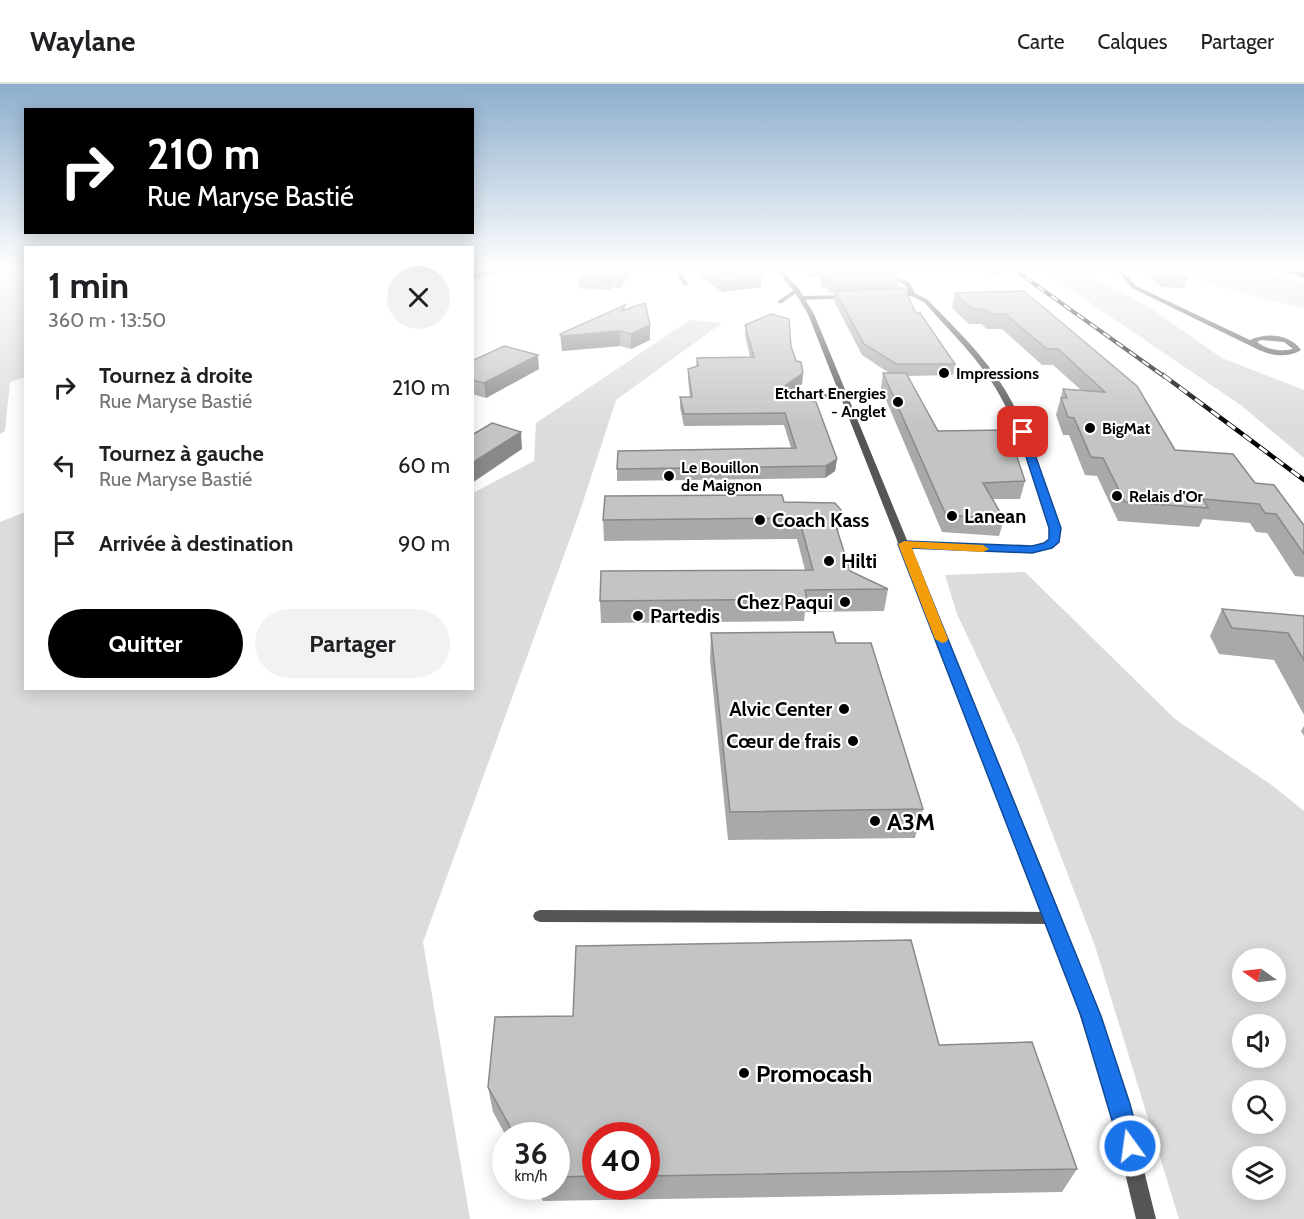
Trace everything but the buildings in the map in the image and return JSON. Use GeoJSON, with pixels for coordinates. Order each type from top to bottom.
{"type":"FeatureCollection","features":[{"type":"Feature","properties":{"kind":"street"},"geometry":{"type":"LineString","coordinates":[[812,321],[904,544],[1091,1016],[1119,1104],[1146,1219]]}},
{"type":"Feature","properties":{"kind":"street"},"geometry":{"type":"LineString","coordinates":[[904,544],[1032,550],[1048,546],[1055,540],[1055,528],[1023,432],[1010,406],[990,373],[944,321]]}},
{"type":"Feature","properties":{"kind":"street"},"geometry":{"type":"LineString","coordinates":[[1204,321],[1254,345],[1277,352],[1297,350],[1293,344],[1277,339],[1260,338],[1252,342],[1254,345]]}},
{"type":"Feature","properties":{"kind":"lane"},"geometry":{"type":"LineString","coordinates":[[825,396],[844,396]]}},
{"type":"Feature","properties":{"kind":"lane"},"geometry":{"type":"LineString","coordinates":[[540,916],[1053,918]]}},
{"type":"Feature","properties":{"kind":"shaded area"},"geometry":{"type":"Polygon","coordinates":[[[0,321],[24,321],[24,377],[10,382],[5,431],[0,434],[0,321]]]}},
{"type":"Feature","properties":{"kind":"shaded area"},"geometry":{"type":"Polygon","coordinates":[[[689,321],[722,323],[616,400],[579,514],[423,942],[470,1219],[0,1219],[0,522],[24,512],[24,690],[474,690],[474,492],[534,461],[536,423],[689,321]]]}},
{"type":"Feature","properties":{"kind":"shaded area"},"geometry":{"type":"Polygon","coordinates":[[[1117,321],[1169,321],[1222,358],[1304,390],[1304,458],[1242,406],[1117,321]]]}},
{"type":"Feature","properties":{"kind":"shaded area"},"geometry":{"type":"Polygon","coordinates":[[[1025,572],[1175,719],[1273,786],[1304,811],[1304,1219],[1179,1219],[1095,946],[1019,746],[957,614],[945,575],[1025,572]]]}},
{"type":"Feature","properties":{"kind":"railway"},"geometry":{"type":"LineString","coordinates":[[1086,321],[1165,377]]}},
{"type":"Feature","properties":{"kind":"railway"},"geometry":{"type":"LineString","coordinates":[[1163,375],[1304,480]]}},
{"type":"Feature","properties":{"kind":"slow traffic"},"geometry":{"type":"LineString","coordinates":[[942,639],[904,544],[983,549]]}},
{"type":"Feature","properties":{"kind":"place","name":"Impressions"},"geometry":{"type":"Point","coordinates":[944,373]}},
{"type":"Feature","properties":{"kind":"place","name":"Etchart Energies - Anglet"},"geometry":{"type":"Point","coordinates":[898,402]}},
{"type":"Feature","properties":{"kind":"place","name":"BigMat"},"geometry":{"type":"Point","coordinates":[1090,428]}},
{"type":"Feature","properties":{"kind":"place","name":"Le Bouillon de Maignon"},"geometry":{"type":"Point","coordinates":[669,476]}},
{"type":"Feature","properties":{"kind":"place","name":"Relais d'Or"},"geometry":{"type":"Point","coordinates":[1117,496]}},
{"type":"Feature","properties":{"kind":"place","name":"Lanean"},"geometry":{"type":"Point","coordinates":[952,516]}},
{"type":"Feature","properties":{"kind":"place","name":"Coach Kass"},"geometry":{"type":"Point","coordinates":[760,520]}},
{"type":"Feature","properties":{"kind":"place","name":"Hilti"},"geometry":{"type":"Point","coordinates":[829,561]}},
{"type":"Feature","properties":{"kind":"place","name":"Chez Paqui"},"geometry":{"type":"Point","coordinates":[845,602]}},
{"type":"Feature","properties":{"kind":"place","name":"Partedis"},"geometry":{"type":"Point","coordinates":[638,616]}},
{"type":"Feature","properties":{"kind":"place","name":"Alvic Center"},"geometry":{"type":"Point","coordinates":[844,709]}},
{"type":"Feature","properties":{"kind":"place","name":"Cœur de frais"},"geometry":{"type":"Point","coordinates":[853,741]}},
{"type":"Feature","properties":{"kind":"place","name":"A3M"},"geometry":{"type":"Point","coordinates":[875,821]}},
{"type":"Feature","properties":{"kind":"place","name":"Promocash"},"geometry":{"type":"Point","coordinates":[744,1073]}},
{"type":"Feature","properties":{"kind":"route"},"geometry":{"type":"LineString","coordinates":[[1023,432],[1055,528],[1055,540],[1048,546],[1032,550],[904,544],[1091,1016],[1130,1146]]}}]}
